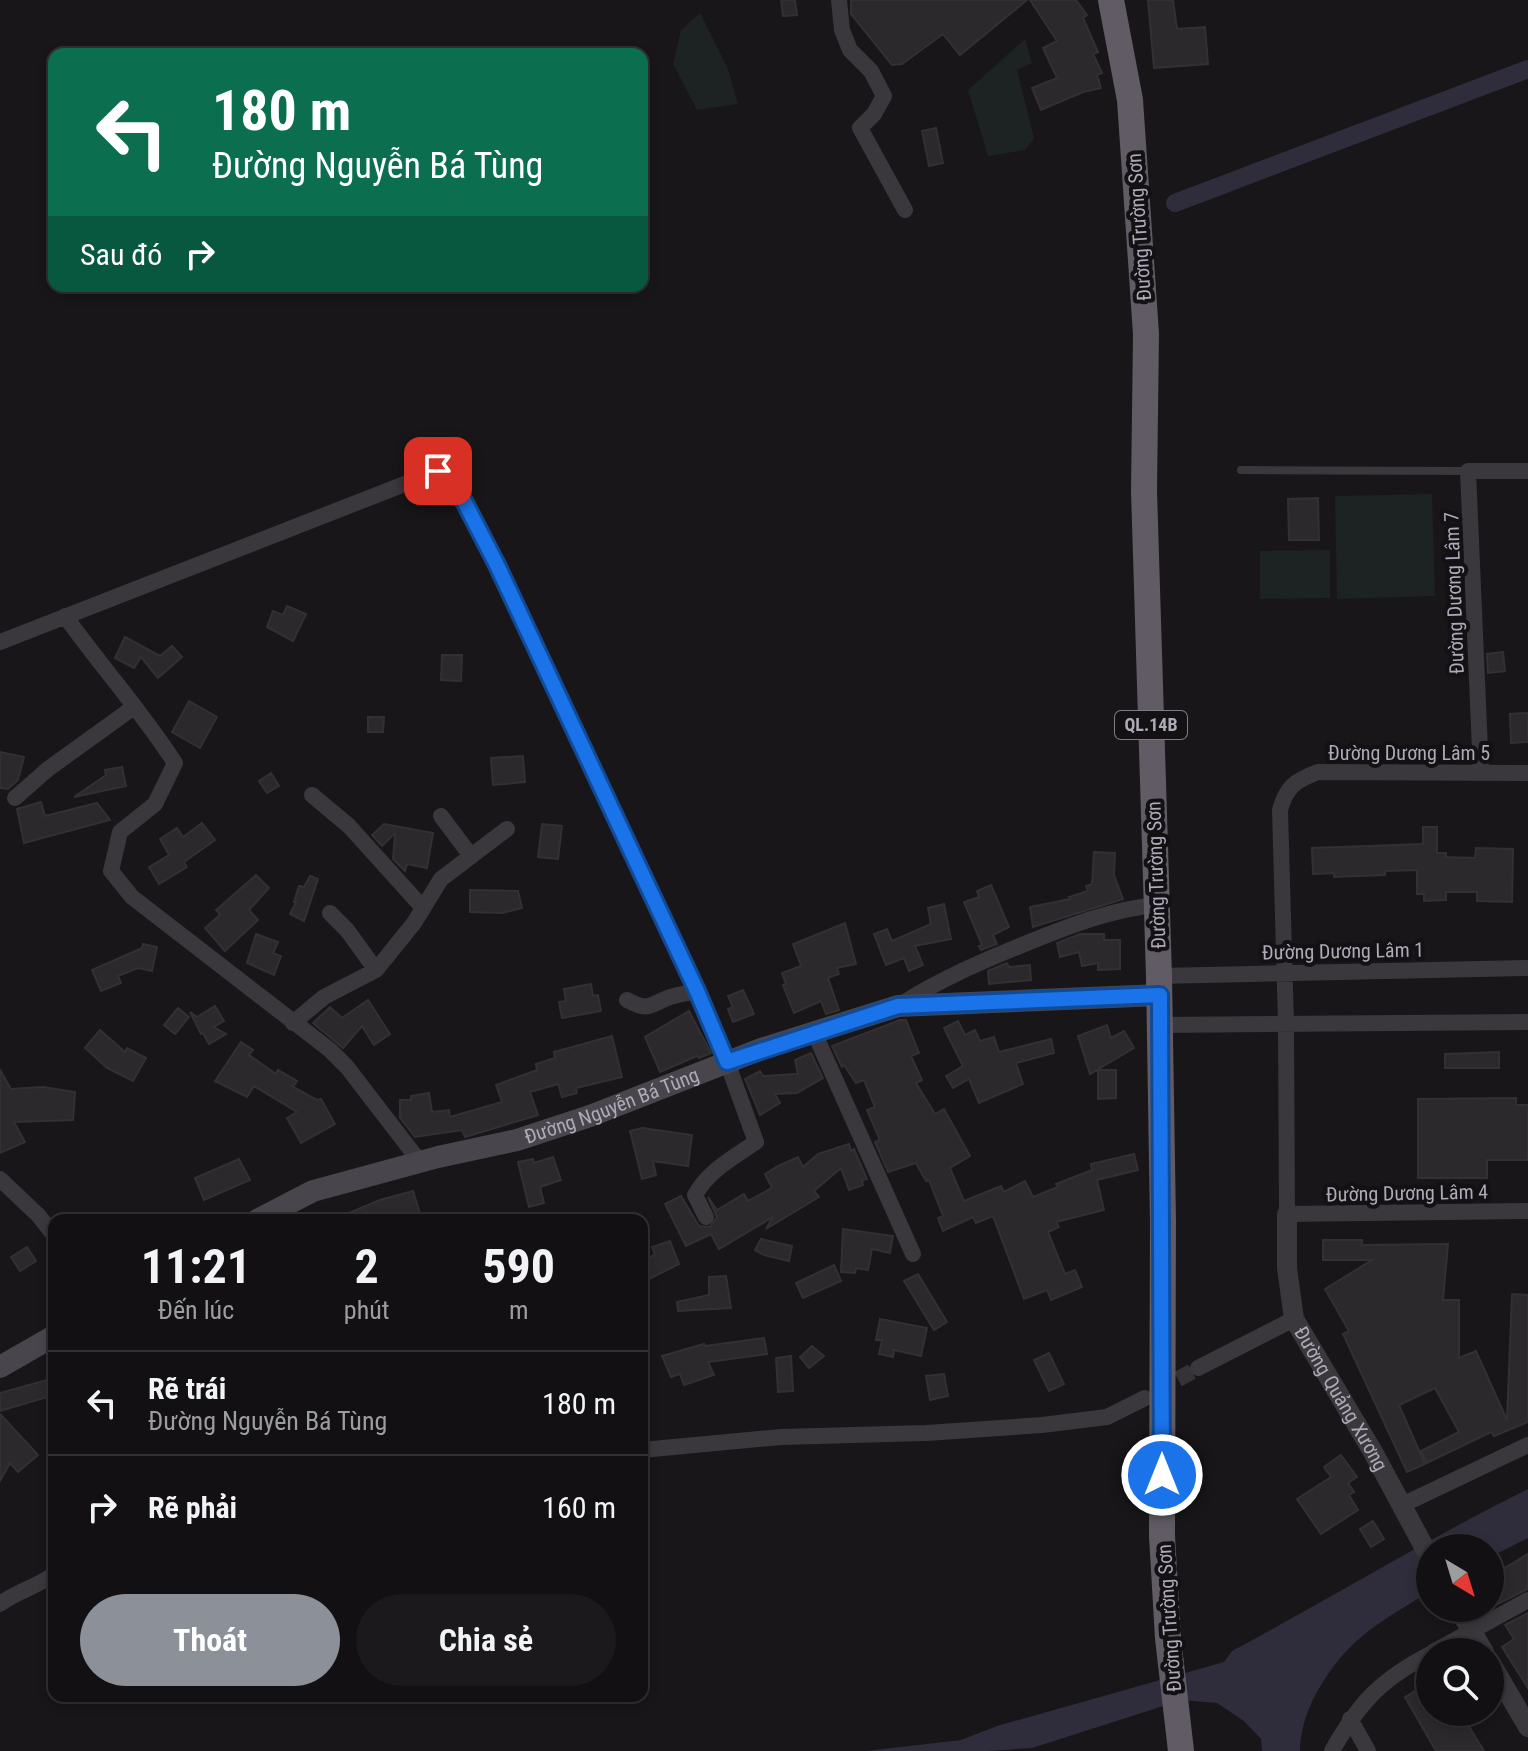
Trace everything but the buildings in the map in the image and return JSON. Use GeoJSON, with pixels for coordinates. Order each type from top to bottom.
{"type":"FeatureCollection","features":[{"type":"Feature","properties":{"kind":"highway","name":"Đường Trường Sơn"},"geometry":{"type":"LineString","coordinates":[[1111,0],[1130,100],[1146,334],[1147,639],[1160,986],[1162,1536],[1168,1638],[1181,1751]]}},
{"type":"Feature","properties":{"kind":"main road","name":"Đường Nguyễn Bá Tùng"},"geometry":{"type":"LineString","coordinates":[[269,1214],[313,1191],[517,1140],[590,1116],[727,1062],[898,1006],[1160,986]]}},
{"type":"Feature","properties":{"kind":"main road"},"geometry":{"type":"LineString","coordinates":[[0,1367],[48,1339]]}},
{"type":"Feature","properties":{"kind":"street"},"geometry":{"type":"LineString","coordinates":[[839,0],[842,30],[850,50],[871,71],[884,96],[874,114],[860,128],[905,210]]}},
{"type":"Feature","properties":{"kind":"street"},"geometry":{"type":"LineString","coordinates":[[0,642],[370,496],[446,470],[497,565],[697,991],[756,1142],[718,1168],[698,1190],[695,1195],[706,1217]]}},
{"type":"Feature","properties":{"kind":"street"},"geometry":{"type":"LineString","coordinates":[[1468,471],[1528,471]]}},
{"type":"Feature","properties":{"kind":"street","name":"Đường Dương Lâm 7"},"geometry":{"type":"LineString","coordinates":[[1468,471],[1481,773]]}},
{"type":"Feature","properties":{"kind":"street"},"geometry":{"type":"LineString","coordinates":[[65,616],[155,731],[175,763],[155,804],[120,832],[111,871],[132,897],[330,1050],[347,1067],[420,1162]]}},
{"type":"Feature","properties":{"kind":"street"},"geometry":{"type":"LineString","coordinates":[[15,798],[48,769],[134,707]]}},
{"type":"Feature","properties":{"kind":"street","name":"Đường Dương Lâm 5"},"geometry":{"type":"LineString","coordinates":[[1284,972],[1280,810],[1284,793],[1298,779],[1318,772],[1528,773]]}},
{"type":"Feature","properties":{"kind":"street"},"geometry":{"type":"LineString","coordinates":[[312,795],[349,826],[423,908]]}},
{"type":"Feature","properties":{"kind":"street"},"geometry":{"type":"LineString","coordinates":[[441,816],[471,856]]}},
{"type":"Feature","properties":{"kind":"street"},"geometry":{"type":"LineString","coordinates":[[293,1023],[324,997],[376,970],[396,948],[441,879],[507,829]]}},
{"type":"Feature","properties":{"kind":"street"},"geometry":{"type":"LineString","coordinates":[[898,1006],[970,966],[1056,931],[1128,907],[1157,905]]}},
{"type":"Feature","properties":{"kind":"street"},"geometry":{"type":"LineString","coordinates":[[330,913],[347,930],[376,970]]}},
{"type":"Feature","properties":{"kind":"street","name":"Đường Dương Lâm 1"},"geometry":{"type":"LineString","coordinates":[[1160,986],[1284,972],[1528,968]]}},
{"type":"Feature","properties":{"kind":"street"},"geometry":{"type":"LineString","coordinates":[[1284,972],[1287,1214]]}},
{"type":"Feature","properties":{"kind":"street"},"geometry":{"type":"LineString","coordinates":[[627,1000],[641,1007],[651,1006],[670,997],[697,991]]}},
{"type":"Feature","properties":{"kind":"street"},"geometry":{"type":"LineString","coordinates":[[1160,1025],[1528,1022]]}},
{"type":"Feature","properties":{"kind":"street"},"geometry":{"type":"LineString","coordinates":[[814,1032],[913,1254]]}},
{"type":"Feature","properties":{"kind":"street"},"geometry":{"type":"LineString","coordinates":[[0,1179],[48,1228]]}},
{"type":"Feature","properties":{"kind":"street","name":"Đường Dương Lâm 4"},"geometry":{"type":"LineString","coordinates":[[1287,1214],[1528,1211]]}},
{"type":"Feature","properties":{"kind":"street","name":"Đường Quảng Xương"},"geometry":{"type":"LineString","coordinates":[[1287,1214],[1287,1268],[1294,1319],[1418,1534]]}},
{"type":"Feature","properties":{"kind":"street"},"geometry":{"type":"LineString","coordinates":[[1198,1368],[1294,1319]]}},
{"type":"Feature","properties":{"kind":"street"},"geometry":{"type":"LineString","coordinates":[[648,1449],[781,1437],[926,1433],[1042,1425],[1107,1417],[1145,1398]]}},
{"type":"Feature","properties":{"kind":"street"},"geometry":{"type":"LineString","coordinates":[[1402,1505],[1528,1445]]}},
{"type":"Feature","properties":{"kind":"street"},"geometry":{"type":"LineString","coordinates":[[0,1604],[48,1578]]}},
{"type":"Feature","properties":{"kind":"street"},"geometry":{"type":"LineString","coordinates":[[1459,1638],[1528,1600]]}},
{"type":"Feature","properties":{"kind":"street"},"geometry":{"type":"LineString","coordinates":[[1467,1622],[1476,1638]]}},
{"type":"Feature","properties":{"kind":"street"},"geometry":{"type":"LineString","coordinates":[[1332,1751],[1366,1698],[1416,1661]]}},
{"type":"Feature","properties":{"kind":"street"},"geometry":{"type":"LineString","coordinates":[[1504,1686],[1528,1727]]}},
{"type":"Feature","properties":{"kind":"street"},"geometry":{"type":"LineString","coordinates":[[1350,1719],[1368,1751]]}},
{"type":"Feature","properties":{"kind":"lane"},"geometry":{"type":"LineString","coordinates":[[1241,470],[1468,471]]}},
{"type":"Feature","properties":{"kind":"shaded area"},"geometry":{"type":"Polygon","coordinates":[[[700,13],[728,69],[738,104],[697,110],[673,64],[681,30],[700,13]]]}},
{"type":"Feature","properties":{"kind":"shaded area"},"geometry":{"type":"Polygon","coordinates":[[[1025,39],[1032,63],[1017,70],[1034,138],[1025,150],[988,156],[968,90],[1025,39]]]}},
{"type":"Feature","properties":{"kind":"shaded area"},"geometry":{"type":"Polygon","coordinates":[[[1432,494],[1435,596],[1337,599],[1335,496],[1432,494]]]}},
{"type":"Feature","properties":{"kind":"shaded area"},"geometry":{"type":"Polygon","coordinates":[[[1330,550],[1330,598],[1260,599],[1260,551],[1330,550]]]}},
{"type":"Feature","properties":{"kind":"shaded area"},"geometry":{"type":"Polygon","coordinates":[[[1528,1489],[1528,1538],[1504,1550],[1504,1534],[1442,1534],[1528,1489]]]}},
{"type":"Feature","properties":{"kind":"shaded area"},"geometry":{"type":"Polygon","coordinates":[[[1416,1549],[1416,1600],[1374,1627],[1331,1670],[1312,1702],[1301,1735],[1300,1751],[1262,1751],[1261,1739],[1244,1721],[1217,1703],[1182,1700],[1032,1748],[866,1751],[961,1740],[997,1726],[1224,1662],[1232,1651],[1416,1549]]]}},
{"type":"Feature","properties":{"kind":"waterway"},"geometry":{"type":"LineString","coordinates":[[1175,203],[1528,69]]}},
{"type":"Feature","properties":{"kind":"tunnel"},"geometry":{"type":"LineString","coordinates":[[1157,1391],[1198,1368]]}},
{"type":"Feature","properties":{"kind":"route"},"geometry":{"type":"LineString","coordinates":[[438,471],[446,470],[451,476],[497,565],[697,991],[727,1062],[898,1006],[1160,995],[1162,1475]]}}]}
